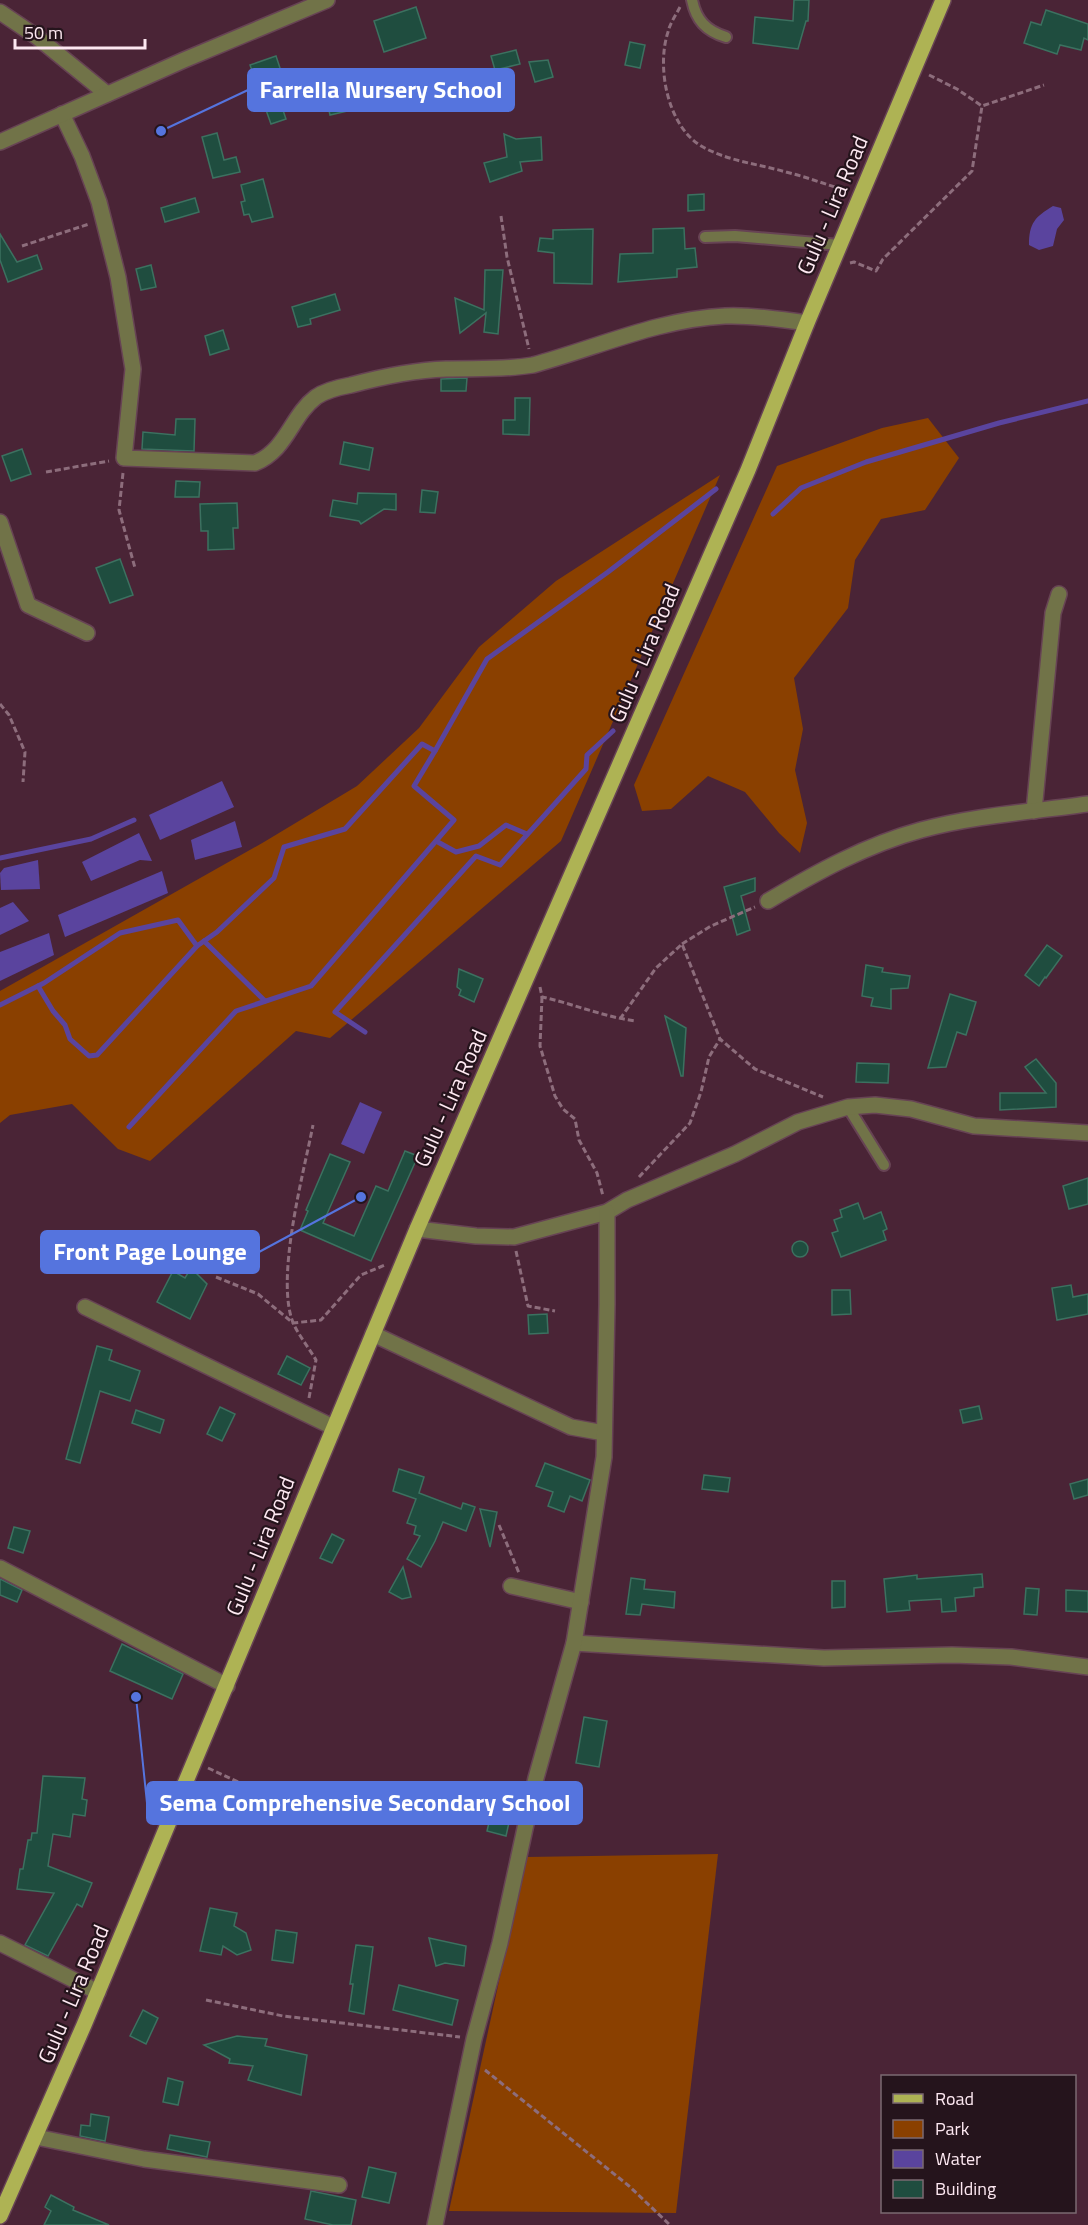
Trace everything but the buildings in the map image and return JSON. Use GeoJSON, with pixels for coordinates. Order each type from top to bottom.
{"type":"FeatureCollection","features":[{"type":"Feature","properties":{"kind":"main road","name":"Gulu - Lira Road"},"geometry":{"type":"LineString","coordinates":[[0,2216],[36,2137],[195,1763],[405,1257],[748,470],[807,323],[943,0]]}},
{"type":"Feature","properties":{"kind":"street"},"geometry":{"type":"LineString","coordinates":[[0,142],[327,0]]}},
{"type":"Feature","properties":{"kind":"street"},"geometry":{"type":"LineString","coordinates":[[0,12],[37,37],[107,94]]}},
{"type":"Feature","properties":{"kind":"street"},"geometry":{"type":"LineString","coordinates":[[62,114],[82,156],[105,219],[118,277],[133,369],[124,458],[255,463],[275,451],[303,411],[317,396],[369,380],[426,371],[516,368],[533,365],[659,326],[702,319],[739,316],[807,323]]}},
{"type":"Feature","properties":{"kind":"street"},"geometry":{"type":"LineString","coordinates":[[0,522],[28,605],[87,633]]}},
{"type":"Feature","properties":{"kind":"street"},"geometry":{"type":"LineString","coordinates":[[1034,811],[1053,612],[1059,594]]}},
{"type":"Feature","properties":{"kind":"street"},"geometry":{"type":"LineString","coordinates":[[768,901],[822,870],[867,849],[910,834],[965,820],[1088,804]]}},
{"type":"Feature","properties":{"kind":"street"},"geometry":{"type":"LineString","coordinates":[[417,1229],[465,1236],[514,1237],[607,1212],[627,1200],[735,1154],[798,1122],[848,1107],[893,1107],[974,1126],[1088,1133]]}},
{"type":"Feature","properties":{"kind":"street"},"geometry":{"type":"LineString","coordinates":[[435,2225],[474,2039],[500,1943],[536,1778],[574,1643],[581,1602],[604,1457],[608,1304],[607,1212]]}},
{"type":"Feature","properties":{"kind":"street"},"geometry":{"type":"LineString","coordinates":[[86,1307],[333,1427]]}},
{"type":"Feature","properties":{"kind":"street"},"geometry":{"type":"LineString","coordinates":[[373,1335],[572,1427],[604,1433]]}},
{"type":"Feature","properties":{"kind":"street"},"geometry":{"type":"LineString","coordinates":[[0,1569],[227,1686]]}},
{"type":"Feature","properties":{"kind":"street"},"geometry":{"type":"LineString","coordinates":[[511,1586],[581,1602]]}},
{"type":"Feature","properties":{"kind":"street"},"geometry":{"type":"LineString","coordinates":[[574,1643],[824,1658],[952,1654],[1088,1667]]}},
{"type":"Feature","properties":{"kind":"street"},"geometry":{"type":"LineString","coordinates":[[0,1943],[98,1992]]}},
{"type":"Feature","properties":{"kind":"street"},"geometry":{"type":"LineString","coordinates":[[36,2137],[144,2159],[339,2185]]}},
{"type":"Feature","properties":{"kind":"lane"},"geometry":{"type":"LineString","coordinates":[[692,0],[697,18],[713,33],[726,37]]}},
{"type":"Feature","properties":{"kind":"lane"},"geometry":{"type":"LineString","coordinates":[[705,237],[735,236],[840,245]]}},
{"type":"Feature","properties":{"kind":"lane"},"geometry":{"type":"LineString","coordinates":[[848,1107],[884,1165]]}},
{"type":"Feature","properties":{"kind":"path"},"geometry":{"type":"LineString","coordinates":[[683,0],[668,32],[665,49],[665,86],[672,110],[686,135],[701,147],[723,157],[788,172],[861,195]]}},
{"type":"Feature","properties":{"kind":"path"},"geometry":{"type":"LineString","coordinates":[[914,67],[957,89],[982,106]]}},
{"type":"Feature","properties":{"kind":"path"},"geometry":{"type":"LineString","coordinates":[[982,106],[1044,85]]}},
{"type":"Feature","properties":{"kind":"path"},"geometry":{"type":"LineString","coordinates":[[832,265],[854,262],[876,271],[883,260],[972,171],[982,106]]}},
{"type":"Feature","properties":{"kind":"path"},"geometry":{"type":"LineString","coordinates":[[501,216],[507,258],[533,365]]}},
{"type":"Feature","properties":{"kind":"path"},"geometry":{"type":"LineString","coordinates":[[22,246],[105,219]]}},
{"type":"Feature","properties":{"kind":"path"},"geometry":{"type":"LineString","coordinates":[[46,472],[124,458],[119,510],[135,568]]}},
{"type":"Feature","properties":{"kind":"path"},"geometry":{"type":"LineString","coordinates":[[0,704],[9,715],[25,752],[22,782]]}},
{"type":"Feature","properties":{"kind":"path"},"geometry":{"type":"LineString","coordinates":[[620,1019],[634,996],[656,968],[682,944],[711,926],[768,901]]}},
{"type":"Feature","properties":{"kind":"path"},"geometry":{"type":"LineString","coordinates":[[682,944],[720,1039],[755,1069],[848,1107]]}},
{"type":"Feature","properties":{"kind":"path"},"geometry":{"type":"LineString","coordinates":[[534,962],[542,997],[540,1046],[555,1096],[563,1109],[575,1119],[579,1140],[597,1173],[607,1212]]}},
{"type":"Feature","properties":{"kind":"path"},"geometry":{"type":"LineString","coordinates":[[542,997],[636,1022]]}},
{"type":"Feature","properties":{"kind":"path"},"geometry":{"type":"LineString","coordinates":[[627,1200],[643,1171],[690,1123],[701,1092],[709,1057],[720,1039]]}},
{"type":"Feature","properties":{"kind":"path"},"geometry":{"type":"LineString","coordinates":[[293,1323],[287,1288],[292,1233],[313,1125]]}},
{"type":"Feature","properties":{"kind":"path"},"geometry":{"type":"LineString","coordinates":[[514,1237],[528,1306],[555,1311]]}},
{"type":"Feature","properties":{"kind":"path"},"geometry":{"type":"LineString","coordinates":[[293,1323],[321,1320],[361,1275],[405,1257]]}},
{"type":"Feature","properties":{"kind":"path"},"geometry":{"type":"LineString","coordinates":[[216,1277],[258,1294],[293,1323],[316,1360],[306,1414]]}},
{"type":"Feature","properties":{"kind":"path"},"geometry":{"type":"LineString","coordinates":[[499,1525],[521,1576],[532,1592]]}},
{"type":"Feature","properties":{"kind":"path"},"geometry":{"type":"LineString","coordinates":[[195,1763],[284,1803],[372,1819]]}},
{"type":"Feature","properties":{"kind":"path"},"geometry":{"type":"LineString","coordinates":[[206,2000],[283,2016],[474,2039]]}},
{"type":"Feature","properties":{"kind":"path"},"geometry":{"type":"LineString","coordinates":[[470,2057],[629,2186],[670,2225]]}},
{"type":"Feature","properties":{"kind":"green space"},"geometry":{"type":"Polygon","coordinates":[[[928,418],[959,458],[925,510],[881,519],[855,560],[848,608],[794,678],[803,729],[795,770],[807,823],[800,853],[779,833],[745,792],[708,776],[671,809],[642,811],[634,785],[777,466],[882,428],[928,418]]]}},
{"type":"Feature","properties":{"kind":"green space"},"geometry":{"type":"Polygon","coordinates":[[[720,475],[561,841],[330,1038],[296,1031],[150,1161],[118,1149],[72,1104],[10,1115],[0,1123],[0,991],[264,842],[357,786],[419,728],[479,647],[556,581],[720,475]]]}},
{"type":"Feature","properties":{"kind":"green space"},"geometry":{"type":"Polygon","coordinates":[[[718,1854],[676,2213],[449,2211],[526,1857],[718,1854]]]}},
{"type":"Feature","properties":{"kind":"water"},"geometry":{"type":"Polygon","coordinates":[[[1053,206],[1061,208],[1064,220],[1057,229],[1053,246],[1039,250],[1029,245],[1030,231],[1037,217],[1053,206]]]}},
{"type":"Feature","properties":{"kind":"water"},"geometry":{"type":"Polygon","coordinates":[[[222,781],[234,807],[160,840],[149,815],[222,781]]]}},
{"type":"Feature","properties":{"kind":"water"},"geometry":{"type":"Polygon","coordinates":[[[235,821],[242,847],[195,860],[191,840],[235,821]]]}},
{"type":"Feature","properties":{"kind":"water"},"geometry":{"type":"Polygon","coordinates":[[[139,833],[152,861],[140,860],[91,881],[82,862],[139,833]]]}},
{"type":"Feature","properties":{"kind":"water"},"geometry":{"type":"Polygon","coordinates":[[[38,860],[40,889],[1,890],[0,873],[4,868],[38,860]]]}},
{"type":"Feature","properties":{"kind":"water"},"geometry":{"type":"Polygon","coordinates":[[[162,871],[168,893],[65,937],[58,915],[162,871]]]}},
{"type":"Feature","properties":{"kind":"water"},"geometry":{"type":"Polygon","coordinates":[[[13,902],[29,921],[0,935],[0,908],[13,902]]]}},
{"type":"Feature","properties":{"kind":"water"},"geometry":{"type":"Polygon","coordinates":[[[49,933],[54,955],[0,981],[0,952],[49,933]]]}},
{"type":"Feature","properties":{"kind":"water"},"geometry":{"type":"Polygon","coordinates":[[[360,1102],[382,1112],[364,1154],[341,1144],[360,1102]]]}},
{"type":"Feature","properties":{"kind":"waterway"},"geometry":{"type":"LineString","coordinates":[[773,514],[801,488],[866,462],[999,423],[1088,401]]}},
{"type":"Feature","properties":{"kind":"waterway"},"geometry":{"type":"LineString","coordinates":[[0,1005],[44,983],[120,933],[178,920],[197,946],[217,932],[274,878],[284,847],[345,829],[422,744],[435,751],[487,659],[608,572],[716,489]]}},
{"type":"Feature","properties":{"kind":"waterway"},"geometry":{"type":"LineString","coordinates":[[365,1032],[335,1012],[476,856],[500,865],[586,769],[587,755],[613,731]]}},
{"type":"Feature","properties":{"kind":"waterway"},"geometry":{"type":"LineString","coordinates":[[129,1127],[236,1011],[311,986],[454,820],[414,786],[435,751]]}},
{"type":"Feature","properties":{"kind":"waterway"},"geometry":{"type":"LineString","coordinates":[[0,858],[91,839],[134,820]]}},
{"type":"Feature","properties":{"kind":"waterway"},"geometry":{"type":"LineString","coordinates":[[436,841],[456,852],[479,846],[506,825],[527,834]]}},
{"type":"Feature","properties":{"kind":"waterway"},"geometry":{"type":"LineString","coordinates":[[204,941],[265,1001]]}},
{"type":"Feature","properties":{"kind":"waterway"},"geometry":{"type":"LineString","coordinates":[[38,986],[53,1011],[65,1025],[70,1039],[89,1056],[97,1055],[197,946]]}},
{"type":"Feature","properties":{"kind":"place","name":"Farrella Nursery School"},"geometry":{"type":"Point","coordinates":[161,131]}},
{"type":"Feature","properties":{"kind":"place","name":"Front Page Lounge"},"geometry":{"type":"Point","coordinates":[361,1197]}},
{"type":"Feature","properties":{"kind":"place","name":"Sema Comprehensive Secondary School"},"geometry":{"type":"Point","coordinates":[136,1697]}}]}
